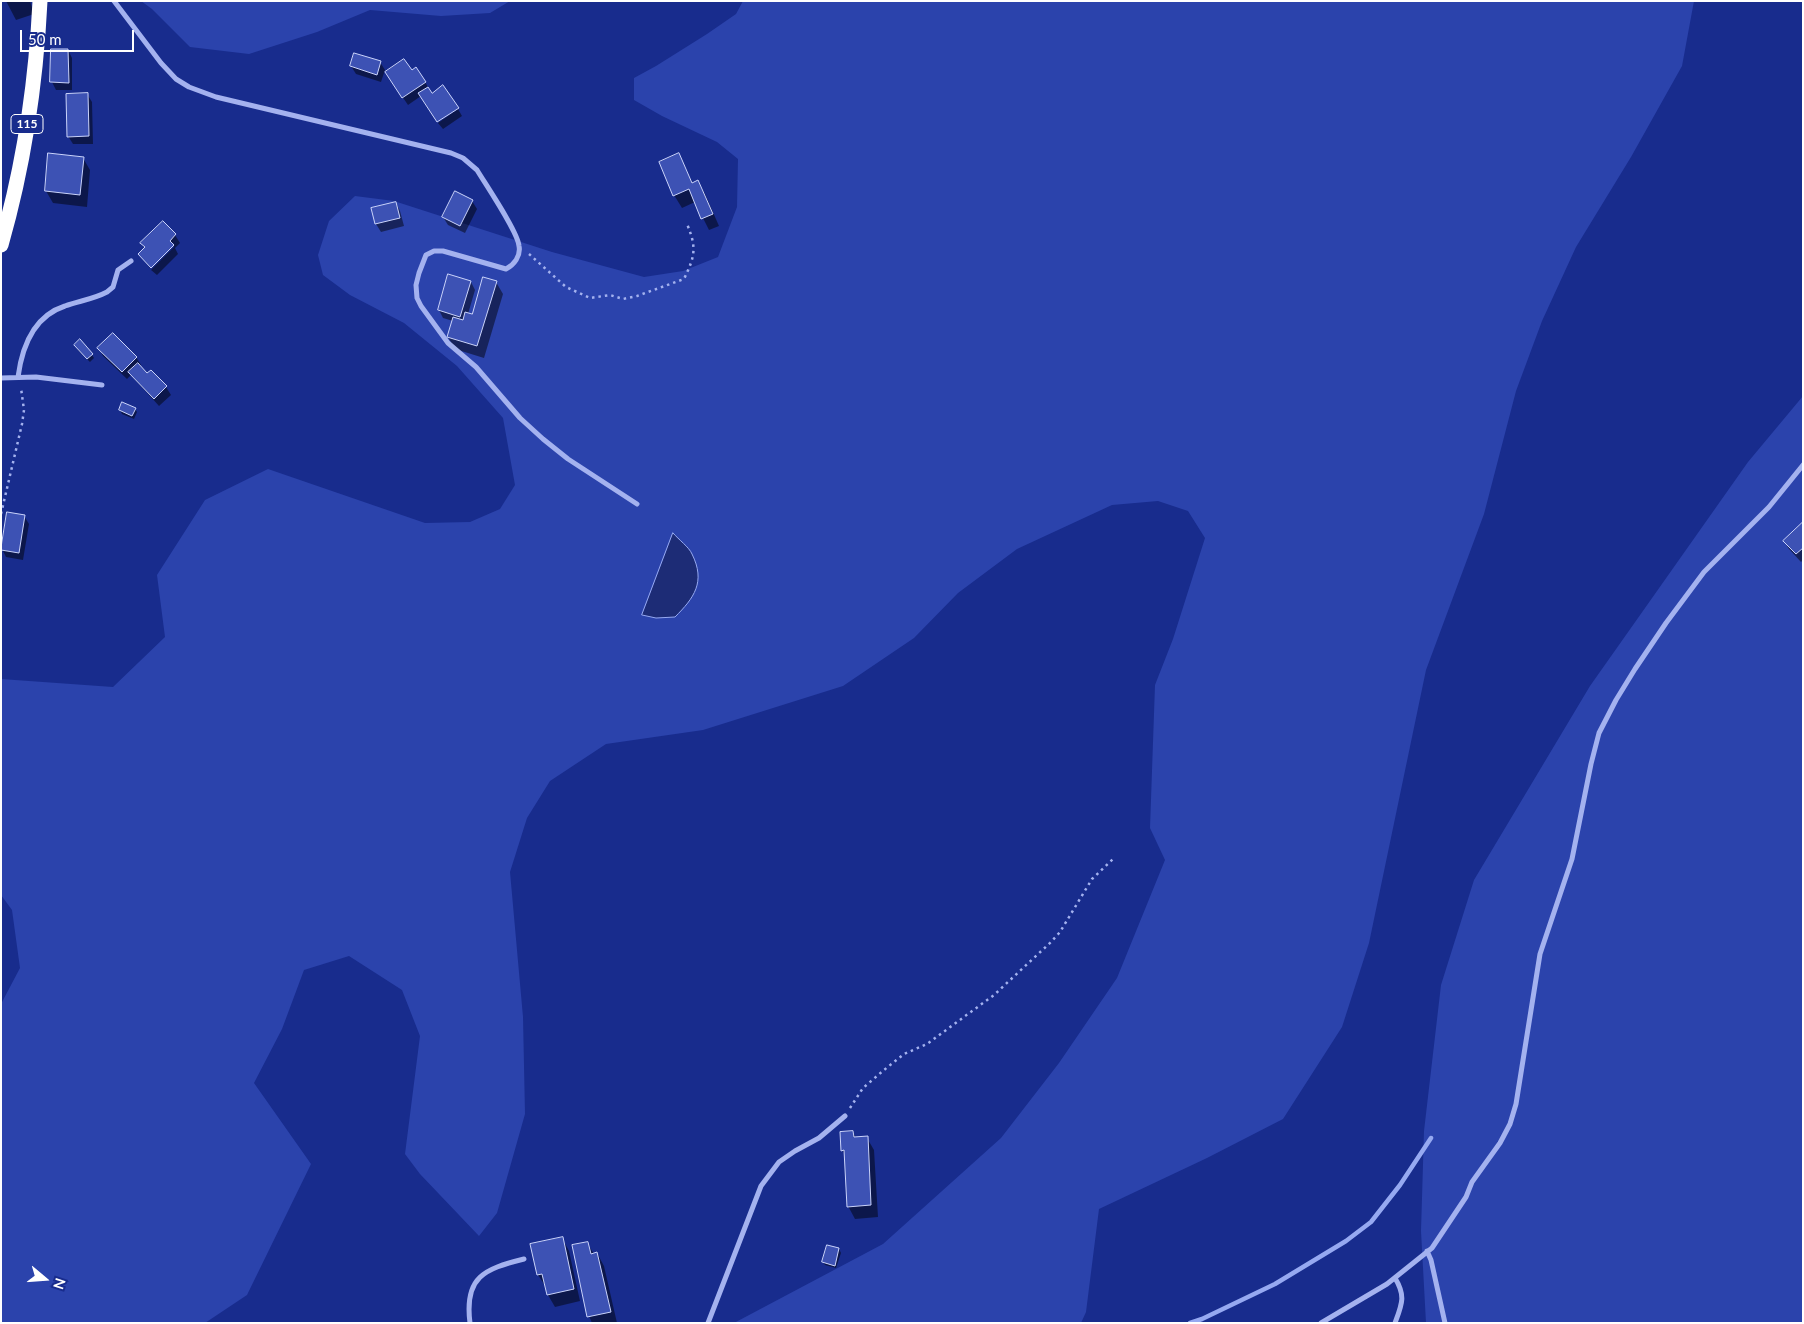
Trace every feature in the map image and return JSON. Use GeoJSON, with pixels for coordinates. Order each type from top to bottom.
{"type":"FeatureCollection","features":[{"type":"Feature","properties":{"kind":"highway","name":"115"},"geometry":{"type":"LineString","coordinates":[[1,244],[17,179],[28,122],[38,40],[40,1]]}},
{"type":"Feature","properties":{"kind":"street"},"geometry":{"type":"LineString","coordinates":[[114,1],[162,63],[176,79],[189,87],[216,96],[451,153],[463,158],[477,170],[514,232],[520,246],[518,256],[512,266],[506,268],[443,251],[434,251],[426,255],[419,273],[416,285],[417,298],[448,343],[476,367],[520,418],[568,458],[637,504]]}},
{"type":"Feature","properties":{"kind":"street"},"geometry":{"type":"LineString","coordinates":[[18,377],[20,361],[25,346],[36,326],[55,310],[106,292],[113,287],[118,270],[131,261]]}},
{"type":"Feature","properties":{"kind":"street"},"geometry":{"type":"LineString","coordinates":[[1,378],[36,377],[102,385]]}},
{"type":"Feature","properties":{"kind":"street"},"geometry":{"type":"LineString","coordinates":[[1321,1323],[1395,1278],[1432,1248],[1466,1197],[1472,1182],[1500,1143],[1510,1124],[1521,1079],[1540,954],[1572,859],[1599,733],[1635,669],[1704,572],[1769,507],[1803,465]]}},
{"type":"Feature","properties":{"kind":"street"},"geometry":{"type":"LineString","coordinates":[[708,1323],[761,1186],[779,1162],[819,1138],[845,1116]]}},
{"type":"Feature","properties":{"kind":"street"},"geometry":{"type":"LineString","coordinates":[[1427,1251],[1431,1260],[1445,1323]]}},
{"type":"Feature","properties":{"kind":"street"},"geometry":{"type":"LineString","coordinates":[[470,1323],[469,1296],[473,1286],[480,1277],[490,1269],[524,1259]]}},
{"type":"Feature","properties":{"kind":"street"},"geometry":{"type":"LineString","coordinates":[[1395,1278],[1400,1287],[1402,1298],[1401,1308],[1395,1323]]}},
{"type":"Feature","properties":{"kind":"path"},"geometry":{"type":"LineString","coordinates":[[520,246],[566,287],[579,294],[590,298],[610,295],[623,299],[638,296],[684,279],[693,260],[694,251],[693,239],[687,224]]}},
{"type":"Feature","properties":{"kind":"path"},"geometry":{"type":"LineString","coordinates":[[1,514],[24,410],[23,396],[18,377]]}},
{"type":"Feature","properties":{"kind":"path"},"geometry":{"type":"LineString","coordinates":[[845,1116],[863,1088],[884,1070],[904,1054],[927,1044],[994,995],[1051,942],[1060,932],[1092,879],[1113,859]]}},
{"type":"Feature","properties":{"kind":"shaded area"},"geometry":{"type":"Polygon","coordinates":[[[141,1],[510,1],[490,13],[441,16],[370,10],[317,32],[249,54],[190,47],[152,9],[141,1]]]}},
{"type":"Feature","properties":{"kind":"shaded area"},"geometry":{"type":"Polygon","coordinates":[[[743,1],[1694,1],[1682,66],[1631,157],[1576,247],[1542,321],[1516,391],[1484,514],[1426,670],[1369,943],[1342,1027],[1283,1119],[1207,1158],[1099,1209],[1086,1312],[1081,1323],[734,1323],[883,1244],[1001,1138],[1059,1063],[1117,978],[1165,860],[1150,828],[1155,685],[1173,639],[1205,538],[1188,511],[1158,501],[1112,505],[1017,549],[958,593],[914,638],[843,686],[703,730],[606,744],[550,781],[527,818],[510,872],[523,1017],[525,1114],[497,1213],[479,1236],[420,1174],[405,1154],[420,1036],[402,990],[349,956],[304,970],[282,1029],[254,1083],[311,1164],[247,1295],[205,1323],[1,1323],[1,1004],[20,968],[12,910],[1,895],[1,679],[113,687],[165,637],[157,575],[205,500],[268,469],[425,523],[470,522],[500,509],[515,485],[503,418],[457,366],[404,323],[350,295],[323,275],[318,255],[329,221],[355,196],[394,201],[552,252],[644,277],[683,271],[718,257],[737,207],[738,159],[717,142],[662,116],[634,100],[634,78],[707,34],[736,14],[743,1]]]}},
{"type":"Feature","properties":{"kind":"shaded area"},"geometry":{"type":"Polygon","coordinates":[[[1803,396],[1803,1323],[1426,1323],[1421,1231],[1424,1131],[1441,985],[1474,880],[1590,686],[1748,462],[1803,396]]]}},
{"type":"Feature","properties":{"kind":"shaded area"},"geometry":{"type":"Polygon","coordinates":[[[673,533],[691,551],[698,573],[696,589],[688,603],[675,617],[656,618],[642,615],[673,533]]]}},
{"type":"Feature","properties":{"kind":"building"},"geometry":{"type":"Polygon","coordinates":[[[51,49],[68,49],[69,83],[50,82],[51,49]]]}},
{"type":"Feature","properties":{"kind":"building"},"geometry":{"type":"Polygon","coordinates":[[[354,53],[381,61],[377,75],[350,66],[354,53]]]}},
{"type":"Feature","properties":{"kind":"building"},"geometry":{"type":"Polygon","coordinates":[[[404,59],[412,70],[416,67],[426,82],[402,98],[385,72],[404,59]]]}},
{"type":"Feature","properties":{"kind":"building"},"geometry":{"type":"Polygon","coordinates":[[[443,85],[459,108],[437,122],[418,93],[428,87],[432,93],[443,85]]]}},
{"type":"Feature","properties":{"kind":"building"},"geometry":{"type":"Polygon","coordinates":[[[88,93],[89,136],[67,137],[66,94],[88,93]]]}},
{"type":"Feature","properties":{"kind":"building"},"geometry":{"type":"Polygon","coordinates":[[[48,153],[84,157],[80,195],[45,191],[48,153]]]}},
{"type":"Feature","properties":{"kind":"building"},"geometry":{"type":"Polygon","coordinates":[[[679,153],[692,183],[698,180],[713,214],[701,219],[689,189],[673,196],[659,162],[679,153]]]}},
{"type":"Feature","properties":{"kind":"building"},"geometry":{"type":"Polygon","coordinates":[[[455,191],[473,200],[460,226],[442,217],[455,191]]]}},
{"type":"Feature","properties":{"kind":"building"},"geometry":{"type":"Polygon","coordinates":[[[396,202],[400,218],[375,224],[371,208],[396,202]]]}},
{"type":"Feature","properties":{"kind":"building"},"geometry":{"type":"Polygon","coordinates":[[[163,221],[176,234],[170,241],[174,245],[151,268],[138,254],[145,247],[140,243],[163,221]]]}},
{"type":"Feature","properties":{"kind":"building"},"geometry":{"type":"Polygon","coordinates":[[[448,274],[471,281],[460,317],[438,310],[448,274]]]}},
{"type":"Feature","properties":{"kind":"building"},"geometry":{"type":"Polygon","coordinates":[[[483,277],[497,281],[477,346],[447,337],[453,317],[463,320],[465,312],[472,314],[483,277]]]}},
{"type":"Feature","properties":{"kind":"building"},"geometry":{"type":"Polygon","coordinates":[[[113,333],[137,357],[122,372],[97,348],[113,333]]]}},
{"type":"Feature","properties":{"kind":"building"},"geometry":{"type":"Polygon","coordinates":[[[80,339],[93,354],[87,359],[74,345],[80,339]]]}},
{"type":"Feature","properties":{"kind":"building"},"geometry":{"type":"Polygon","coordinates":[[[138,363],[147,373],[151,370],[167,386],[154,399],[128,372],[138,363]]]}},
{"type":"Feature","properties":{"kind":"building"},"geometry":{"type":"Polygon","coordinates":[[[122,402],[136,408],[132,416],[119,410],[122,402]]]}},
{"type":"Feature","properties":{"kind":"building"},"geometry":{"type":"Polygon","coordinates":[[[7,512],[25,515],[19,553],[1,550],[7,512]]]}},
{"type":"Feature","properties":{"kind":"building"},"geometry":{"type":"Polygon","coordinates":[[[1803,522],[1803,548],[1796,554],[1783,541],[1803,522]]]}},
{"type":"Feature","properties":{"kind":"building"},"geometry":{"type":"Polygon","coordinates":[[[853,1131],[854,1137],[868,1136],[871,1205],[847,1207],[844,1150],[841,1151],[840,1132],[853,1131]]]}},
{"type":"Feature","properties":{"kind":"building"},"geometry":{"type":"Polygon","coordinates":[[[563,1237],[574,1289],[547,1295],[542,1274],[537,1275],[530,1244],[563,1237]]]}},
{"type":"Feature","properties":{"kind":"building"},"geometry":{"type":"Polygon","coordinates":[[[588,1242],[591,1254],[597,1252],[611,1312],[587,1317],[572,1245],[588,1242]]]}},
{"type":"Feature","properties":{"kind":"building"},"geometry":{"type":"Polygon","coordinates":[[[827,1245],[839,1248],[835,1266],[822,1262],[827,1245]]]}},
{"type":"Feature","properties":{"kind":"waterway"},"geometry":{"type":"LineString","coordinates":[[1190,1323],[1275,1284],[1346,1241],[1371,1222],[1400,1185],[1431,1138]]}}]}
